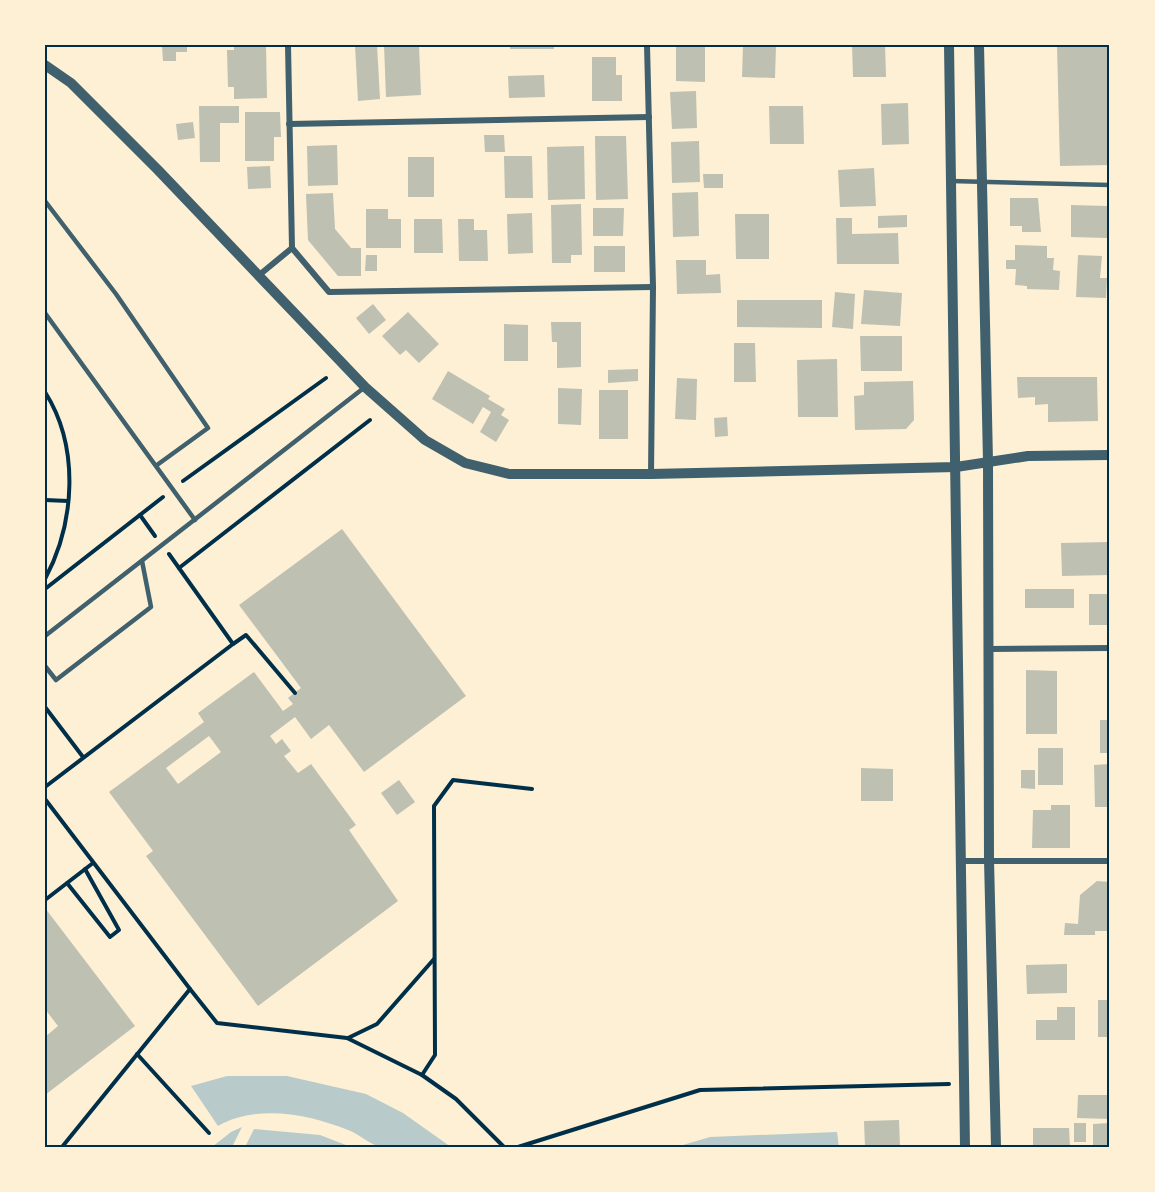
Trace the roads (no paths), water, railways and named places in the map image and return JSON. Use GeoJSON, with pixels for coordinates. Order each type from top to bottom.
{"type":"FeatureCollection","features":[{"type":"Feature","properties":{"kind":"street"},"geometry":{"type":"LineString","coordinates":[[288,45],[292,248],[329,292],[653,287]]}},
{"type":"Feature","properties":{"kind":"street"},"geometry":{"type":"LineString","coordinates":[[647,45],[653,287],[651,474]]}},
{"type":"Feature","properties":{"kind":"street"},"geometry":{"type":"LineString","coordinates":[[949,45],[965,1147]]}},
{"type":"Feature","properties":{"kind":"street"},"geometry":{"type":"LineString","coordinates":[[979,45],[988,461],[989,860],[996,1147]]}},
{"type":"Feature","properties":{"kind":"street"},"geometry":{"type":"LineString","coordinates":[[45,65],[71,83],[365,387],[425,441],[465,463],[509,474],[651,474],[956,466],[1028,456],[1110,455]]}},
{"type":"Feature","properties":{"kind":"street"},"geometry":{"type":"LineString","coordinates":[[289,124],[649,117]]}},
{"type":"Feature","properties":{"kind":"street"},"geometry":{"type":"LineString","coordinates":[[258,276],[292,248]]}},
{"type":"Feature","properties":{"kind":"street"},"geometry":{"type":"LineString","coordinates":[[988,649],[1110,648]]}},
{"type":"Feature","properties":{"kind":"street"},"geometry":{"type":"LineString","coordinates":[[961,861],[1110,861]]}},
{"type":"Feature","properties":{"kind":"lane"},"geometry":{"type":"LineString","coordinates":[[951,182],[1110,185]]}},
{"type":"Feature","properties":{"kind":"lane"},"geometry":{"type":"LineString","coordinates":[[45,202],[116,294],[208,428],[157,465]]}},
{"type":"Feature","properties":{"kind":"lane"},"geometry":{"type":"LineString","coordinates":[[45,313],[195,520]]}},
{"type":"Feature","properties":{"kind":"lane"},"geometry":{"type":"LineString","coordinates":[[45,636],[365,387]]}},
{"type":"Feature","properties":{"kind":"lane"},"geometry":{"type":"LineString","coordinates":[[45,666],[56,680],[151,608],[142,561]]}}]}
